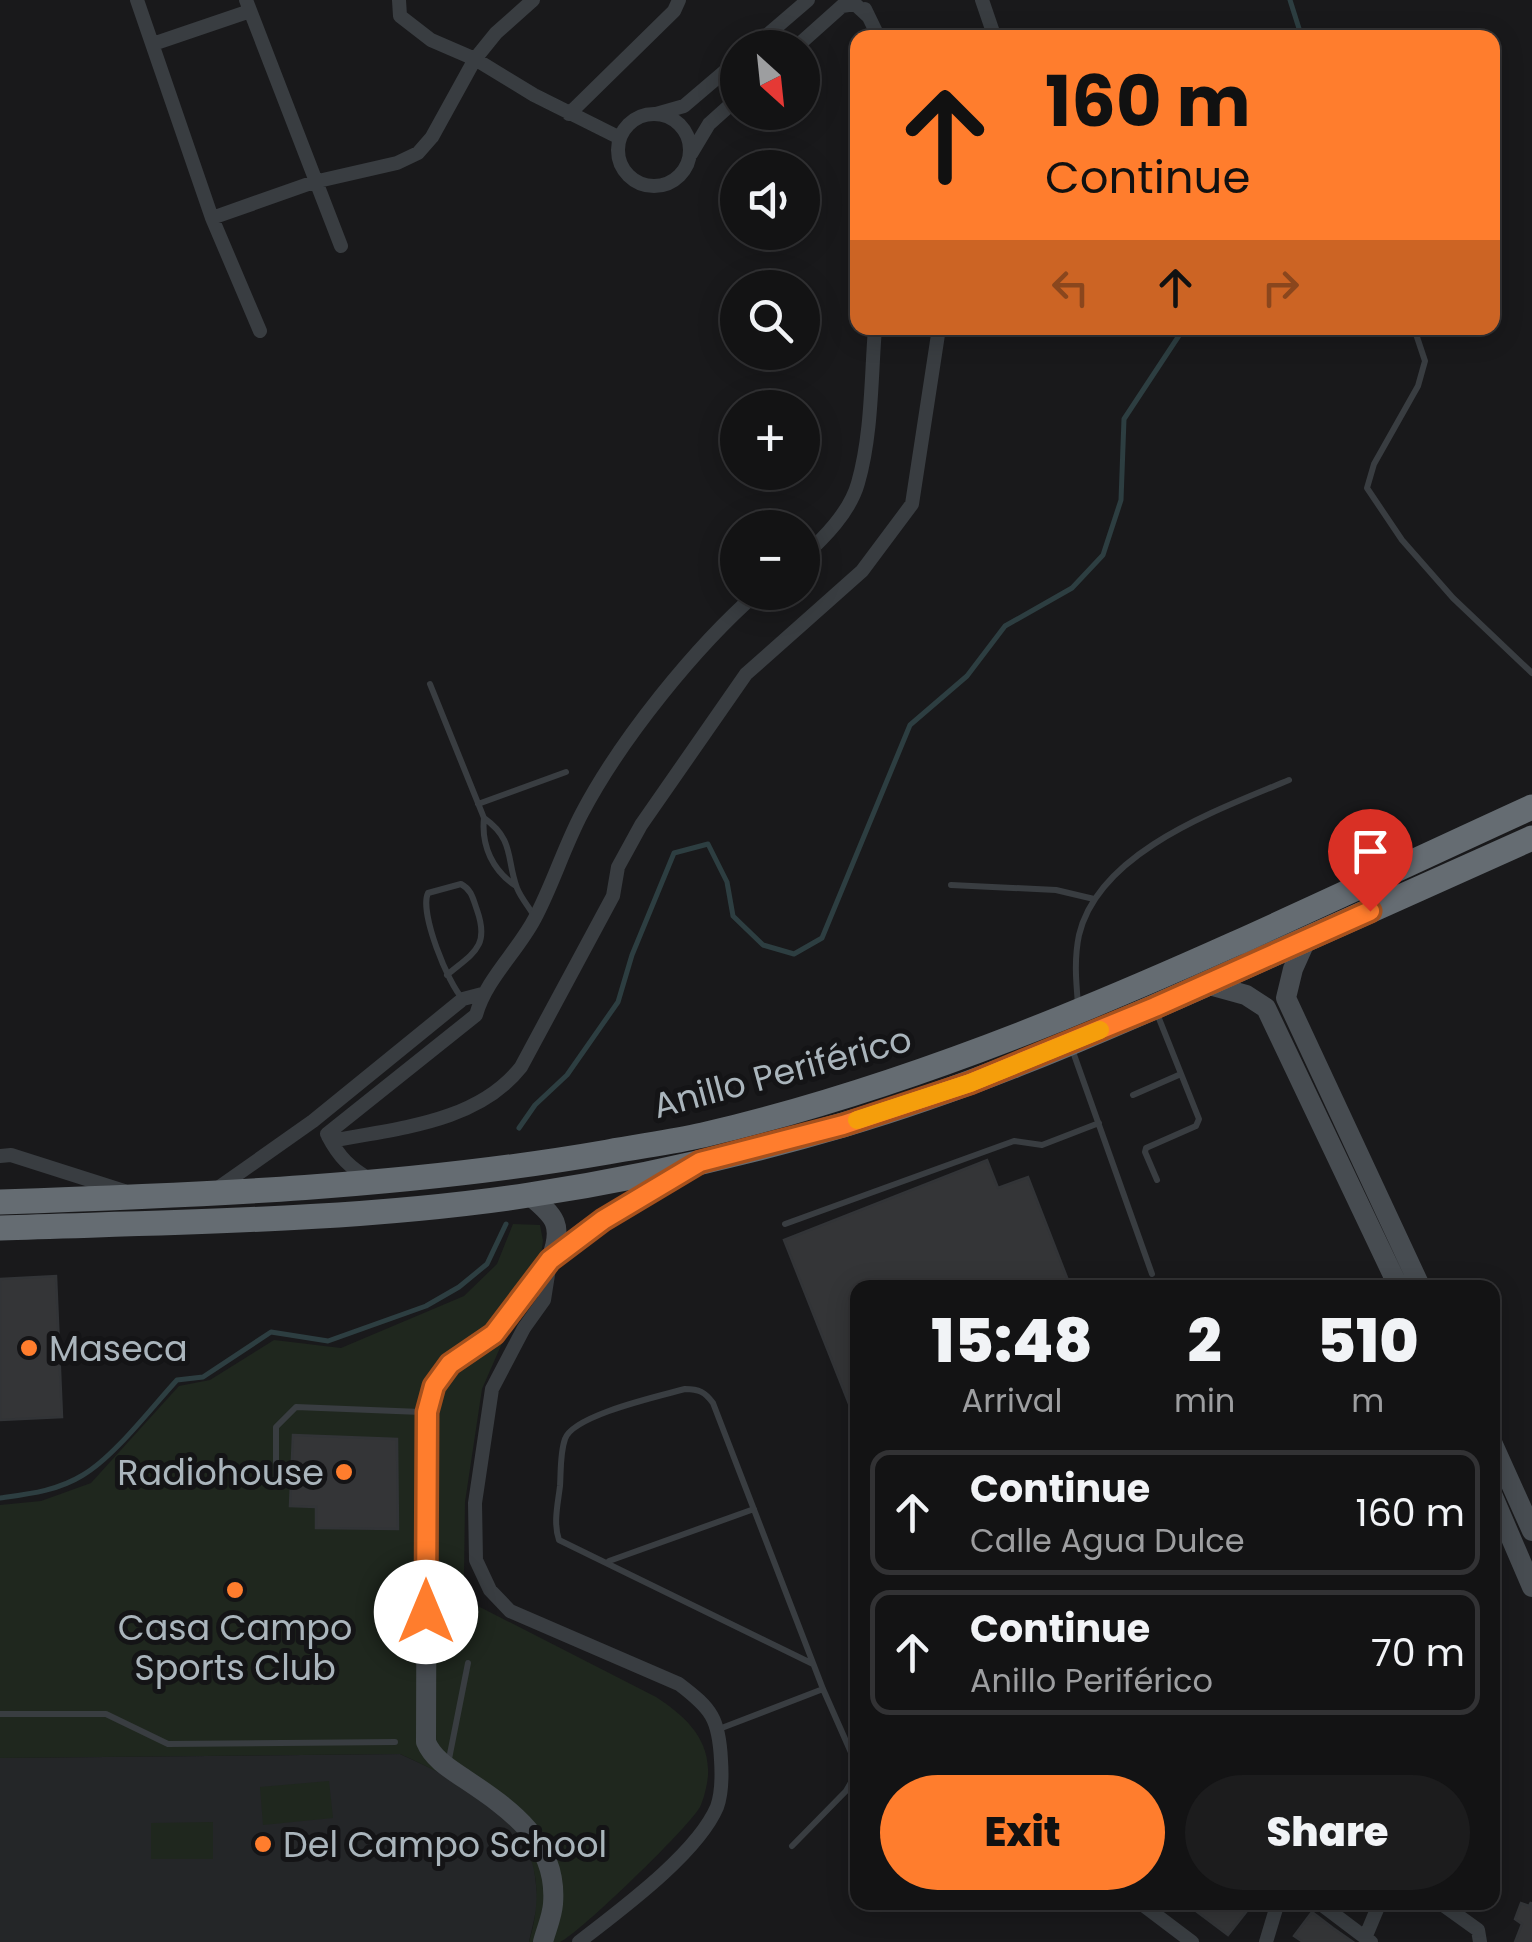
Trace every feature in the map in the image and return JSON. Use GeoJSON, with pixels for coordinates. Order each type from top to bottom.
{"type":"FeatureCollection","features":[{"type":"Feature","properties":{"kind":"highway","name":"Anillo Periférico"},"geometry":{"type":"LineString","coordinates":[[0,1202],[144,1198],[378,1183],[563,1160],[703,1135],[960,1058],[1079,1010],[1532,807]]}},
{"type":"Feature","properties":{"kind":"highway","name":"Anillo Periférico"},"geometry":{"type":"LineString","coordinates":[[0,1228],[234,1220],[529,1195],[700,1162],[843,1125],[970,1083],[1155,1007],[1532,838]]}},
{"type":"Feature","properties":{"kind":"street"},"geometry":{"type":"LineString","coordinates":[[137,0],[212,218],[260,332]]}},
{"type":"Feature","properties":{"kind":"street"},"geometry":{"type":"LineString","coordinates":[[399,0],[400,16],[431,40],[475,59],[569,114],[620,138]]}},
{"type":"Feature","properties":{"kind":"street"},"geometry":{"type":"LineString","coordinates":[[212,218],[314,182],[397,163],[418,152],[432,136],[475,59],[496,33],[533,0]]}},
{"type":"Feature","properties":{"kind":"street"},"geometry":{"type":"LineString","coordinates":[[569,114],[674,11],[679,0]]}},
{"type":"Feature","properties":{"kind":"street"},"geometry":{"type":"LineString","coordinates":[[773,30],[808,0]]}},
{"type":"Feature","properties":{"kind":"street"},"geometry":{"type":"LineString","coordinates":[[860,0],[876,30]]}},
{"type":"Feature","properties":{"kind":"street"},"geometry":{"type":"LineString","coordinates":[[982,0],[992,30]]}},
{"type":"Feature","properties":{"kind":"street"},"geometry":{"type":"LineString","coordinates":[[815,30],[842,6],[855,4],[868,16]]}},
{"type":"Feature","properties":{"kind":"street"},"geometry":{"type":"LineString","coordinates":[[153,44],[248,5],[341,246]]}},
{"type":"Feature","properties":{"kind":"street"},"geometry":{"type":"LineString","coordinates":[[720,75],[684,106],[632,121],[620,138],[620,160],[625,171],[643,184],[654,186],[676,178],[709,124],[720,114]]}},
{"type":"Feature","properties":{"kind":"street"},"geometry":{"type":"LineString","coordinates":[[656,114],[682,126],[688,137],[689,159]]}},
{"type":"Feature","properties":{"kind":"street"},"geometry":{"type":"LineString","coordinates":[[820,541],[832,530],[858,486],[874,335]]}},
{"type":"Feature","properties":{"kind":"street"},"geometry":{"type":"LineString","coordinates":[[328,1138],[460,1112],[492,1096],[521,1067],[613,896],[618,867],[702,733],[746,674],[862,570],[912,504],[937,335]]}},
{"type":"Feature","properties":{"kind":"street"},"geometry":{"type":"LineString","coordinates":[[328,1138],[476,1014],[482,994],[496,980],[535,918],[580,816],[612,759],[704,646],[740,610]]}},
{"type":"Feature","properties":{"kind":"street"},"geometry":{"type":"LineString","coordinates":[[1306,940],[1292,969],[1286,998],[1417,1280]]}},
{"type":"Feature","properties":{"kind":"street"},"geometry":{"type":"LineString","coordinates":[[1206,984],[1246,994],[1266,1008],[1395,1280]]}},
{"type":"Feature","properties":{"kind":"street"},"geometry":{"type":"LineString","coordinates":[[210,1194],[314,1121],[464,999],[482,994]]}},
{"type":"Feature","properties":{"kind":"street"},"geometry":{"type":"LineString","coordinates":[[1266,1008],[1286,998]]}},
{"type":"Feature","properties":{"kind":"street"},"geometry":{"type":"LineString","coordinates":[[314,1121],[352,1169],[378,1183]]}},
{"type":"Feature","properties":{"kind":"street"},"geometry":{"type":"LineString","coordinates":[[0,1156],[11,1156],[144,1198]]}},
{"type":"Feature","properties":{"kind":"street"},"geometry":{"type":"LineString","coordinates":[[543,1942],[552,1904],[550,1870],[541,1846],[507,1807],[448,1767],[426,1742],[427,1412],[434,1386],[450,1364],[494,1334],[550,1260],[590,1228],[700,1162]]}},
{"type":"Feature","properties":{"kind":"street"},"geometry":{"type":"LineString","coordinates":[[529,1195],[546,1210],[558,1231],[544,1300],[524,1328],[492,1389],[474,1504],[476,1560],[490,1590],[510,1611],[679,1684],[700,1700],[720,1729],[722,1776],[717,1806],[688,1849],[580,1942]]}},
{"type":"Feature","properties":{"kind":"street"},"geometry":{"type":"LineString","coordinates":[[1500,1460],[1532,1531]]}},
{"type":"Feature","properties":{"kind":"street"},"geometry":{"type":"LineString","coordinates":[[1500,1513],[1532,1587]]}},
{"type":"Feature","properties":{"kind":"street"},"geometry":{"type":"LineString","coordinates":[[1150,1910],[1192,1942]]}},
{"type":"Feature","properties":{"kind":"street"},"geometry":{"type":"LineString","coordinates":[[1266,1942],[1276,1910]]}},
{"type":"Feature","properties":{"kind":"street"},"geometry":{"type":"LineString","coordinates":[[1329,1910],[1368,1940],[1377,1910]]}},
{"type":"Feature","properties":{"kind":"street"},"geometry":{"type":"LineString","coordinates":[[1449,1910],[1478,1930],[1480,1942]]}},
{"type":"Feature","properties":{"kind":"lane"},"geometry":{"type":"LineString","coordinates":[[1416,335],[1425,362],[1418,386],[1374,464],[1367,488],[1402,540],[1440,584],[1532,673]]}},
{"type":"Feature","properties":{"kind":"lane"},"geometry":{"type":"LineString","coordinates":[[430,684],[484,818],[482,836],[499,875],[516,886],[535,918]]}},
{"type":"Feature","properties":{"kind":"lane"},"geometry":{"type":"LineString","coordinates":[[478,804],[566,772]]}},
{"type":"Feature","properties":{"kind":"lane"},"geometry":{"type":"LineString","coordinates":[[1079,1010],[1075,971],[1080,933],[1094,899],[1130,863],[1190,821],[1288,780]]}},
{"type":"Feature","properties":{"kind":"lane"},"geometry":{"type":"LineString","coordinates":[[484,818],[499,829],[515,867],[516,886]]}},
{"type":"Feature","properties":{"kind":"lane"},"geometry":{"type":"LineString","coordinates":[[447,975],[477,950],[483,938],[484,929],[470,890],[461,884],[428,893],[425,898],[447,975],[464,999]]}},
{"type":"Feature","properties":{"kind":"lane"},"geometry":{"type":"LineString","coordinates":[[951,885],[1056,890],[1094,899]]}},
{"type":"Feature","properties":{"kind":"lane"},"geometry":{"type":"LineString","coordinates":[[1155,1007],[1198,1122],[1146,1148],[1157,1180]]}},
{"type":"Feature","properties":{"kind":"lane"},"geometry":{"type":"LineString","coordinates":[[1070,1043],[1152,1274]]}},
{"type":"Feature","properties":{"kind":"lane"},"geometry":{"type":"LineString","coordinates":[[1133,1095],[1182,1074]]}},
{"type":"Feature","properties":{"kind":"lane"},"geometry":{"type":"LineString","coordinates":[[785,1224],[1014,1141],[1042,1145],[1099,1124]]}},
{"type":"Feature","properties":{"kind":"lane"},"geometry":{"type":"LineString","coordinates":[[813,1664],[559,1540],[556,1529],[565,1438],[570,1429],[598,1416],[685,1389],[697,1388],[706,1393],[850,1751]]}},
{"type":"Feature","properties":{"kind":"lane"},"geometry":{"type":"LineString","coordinates":[[276,1486],[273,1437],[284,1415],[296,1407],[427,1412]]}},
{"type":"Feature","properties":{"kind":"lane"},"geometry":{"type":"LineString","coordinates":[[608,1561],[754,1509]]}},
{"type":"Feature","properties":{"kind":"lane"},"geometry":{"type":"LineString","coordinates":[[448,1767],[468,1663]]}},
{"type":"Feature","properties":{"kind":"lane"},"geometry":{"type":"LineString","coordinates":[[720,1729],[823,1689]]}},
{"type":"Feature","properties":{"kind":"lane"},"geometry":{"type":"LineString","coordinates":[[0,1714],[106,1714],[168,1744],[394,1742]]}},
{"type":"Feature","properties":{"kind":"lane"},"geometry":{"type":"LineString","coordinates":[[792,1846],[850,1784]]}},
{"type":"Feature","properties":{"kind":"shaded area","name":"Casa Campo Sports Club"},"geometry":{"type":"Polygon","coordinates":[[[513,1224],[540,1225],[543,1241],[535,1294],[503,1341],[482,1389],[465,1502],[464,1576],[476,1605],[656,1697],[691,1727],[707,1757],[708,1778],[700,1807],[676,1835],[571,1935],[560,1942],[529,1942],[536,1905],[534,1873],[525,1845],[509,1822],[487,1802],[400,1754],[0,1758],[0,1505],[41,1501],[91,1483],[179,1386],[210,1380],[274,1340],[341,1348],[464,1296],[497,1264],[513,1224]]]}},
{"type":"Feature","properties":{"kind":"shaded area","name":"Del Campo School"},"geometry":{"type":"Polygon","coordinates":[[[400,1754],[439,1772],[485,1801],[517,1828],[533,1859],[538,1902],[529,1942],[0,1942],[0,1758],[400,1754]]]}},
{"type":"Feature","properties":{"kind":"shaded area"},"geometry":{"type":"Polygon","coordinates":[[[329,1781],[333,1818],[263,1825],[260,1787],[329,1781]]]}},
{"type":"Feature","properties":{"kind":"shaded area"},"geometry":{"type":"Polygon","coordinates":[[[213,1822],[213,1859],[151,1859],[151,1823],[213,1822]]]}},
{"type":"Feature","properties":{"kind":"building"},"geometry":{"type":"Polygon","coordinates":[[[987,1160],[998,1188],[1028,1177],[1068,1280],[850,1280],[850,1406],[784,1240],[987,1160]]]}},
{"type":"Feature","properties":{"kind":"building","name":"Maseca"},"geometry":{"type":"Polygon","coordinates":[[[56,1276],[62,1417],[0,1420],[0,1279],[56,1276]]]}},
{"type":"Feature","properties":{"kind":"building","name":"Radiohouse"},"geometry":{"type":"Polygon","coordinates":[[[293,1435],[397,1439],[398,1529],[316,1528],[316,1507],[290,1506],[293,1435]]]}},
{"type":"Feature","properties":{"kind":"building"},"geometry":{"type":"Polygon","coordinates":[[[1531,1902],[1532,1942],[1515,1942],[1522,1924],[1515,1919],[1521,1903],[1529,1906],[1531,1902]]]}},
{"type":"Feature","properties":{"kind":"building"},"geometry":{"type":"Polygon","coordinates":[[[1195,1910],[1248,1910],[1228,1935],[1195,1910]]]}},
{"type":"Feature","properties":{"kind":"building"},"geometry":{"type":"Polygon","coordinates":[[[1312,1912],[1353,1942],[1303,1942],[1294,1936],[1312,1912]]]}},
{"type":"Feature","properties":{"kind":"waterway"},"geometry":{"type":"LineString","coordinates":[[1290,0],[1299,30]]}},
{"type":"Feature","properties":{"kind":"waterway"},"geometry":{"type":"LineString","coordinates":[[519,1128],[535,1105],[567,1075],[618,1002],[632,955],[674,853],[708,844],[727,882],[733,916],[763,945],[794,954],[822,938],[910,725],[967,676],[1005,626],[1072,588],[1103,555],[1121,500],[1124,419],[1179,335]]}},
{"type":"Feature","properties":{"kind":"waterway"},"geometry":{"type":"LineString","coordinates":[[0,1498],[53,1488],[83,1475],[120,1444],[177,1380],[203,1377],[271,1332],[328,1341],[426,1306],[459,1287],[487,1264],[506,1224]]}},
{"type":"Feature","properties":{"kind":"slow traffic"},"geometry":{"type":"LineString","coordinates":[[857,1120],[970,1083],[1100,1030]]}},
{"type":"Feature","properties":{"kind":"place","name":"Maseca"},"geometry":{"type":"Point","coordinates":[29,1348]}},
{"type":"Feature","properties":{"kind":"place","name":"Radiohouse"},"geometry":{"type":"Point","coordinates":[344,1472]}},
{"type":"Feature","properties":{"kind":"place","name":"Casa Campo Sports Club"},"geometry":{"type":"Point","coordinates":[235,1590]}},
{"type":"Feature","properties":{"kind":"place","name":"Del Campo School"},"geometry":{"type":"Point","coordinates":[263,1844]}},
{"type":"Feature","properties":{"kind":"route"},"geometry":{"type":"LineString","coordinates":[[426,1612],[427,1412],[434,1386],[450,1364],[494,1334],[550,1260],[576,1238],[700,1162],[843,1125],[970,1083],[1155,1007],[1370,911]]}}]}
